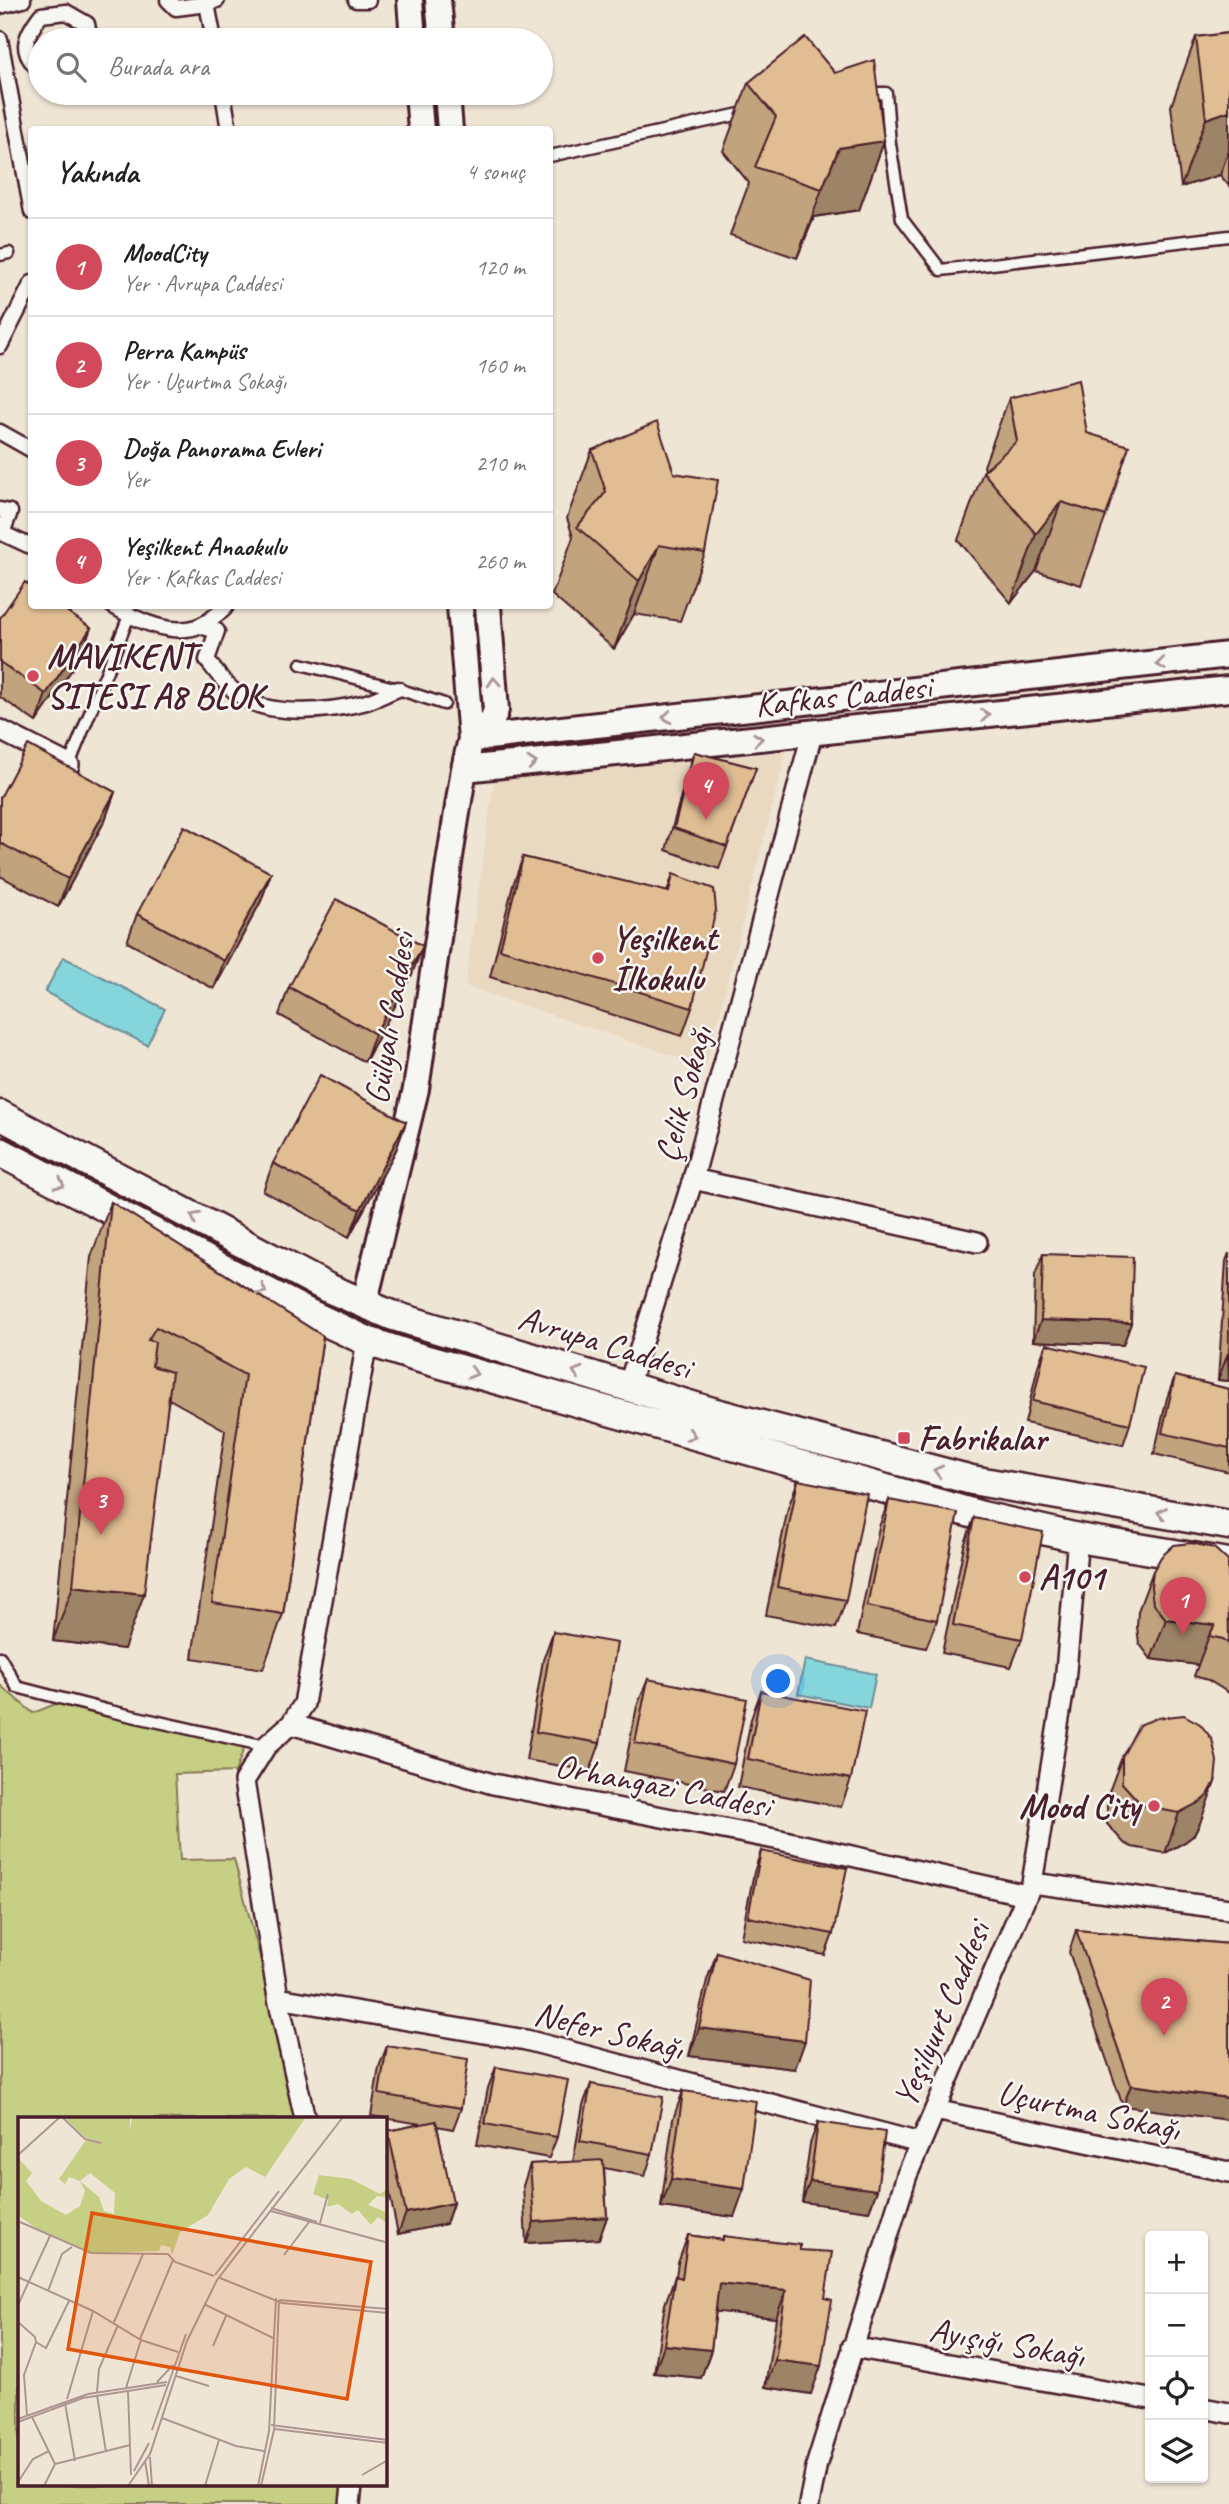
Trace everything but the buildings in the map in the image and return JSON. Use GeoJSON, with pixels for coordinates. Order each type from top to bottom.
{"type":"FeatureCollection","features":[{"type":"Feature","properties":{"kind":"main road","name":"Avrupa Caddesi"},"geometry":{"type":"LineString","coordinates":[[0,1115],[364,1305],[425,1327],[712,1412],[972,1480],[1229,1525]]}},
{"type":"Feature","properties":{"kind":"main road","name":"Avrupa Caddesi"},"geometry":{"type":"LineString","coordinates":[[0,1152],[307,1313],[367,1341],[863,1485],[982,1516],[1078,1538],[1229,1563]]}},
{"type":"Feature","properties":{"kind":"street"},"geometry":{"type":"LineString","coordinates":[[1,3],[23,0]]}},
{"type":"Feature","properties":{"kind":"street"},"geometry":{"type":"LineString","coordinates":[[167,0],[176,8],[212,2],[213,28]]}},
{"type":"Feature","properties":{"kind":"street"},"geometry":{"type":"LineString","coordinates":[[356,0],[368,0]]}},
{"type":"Feature","properties":{"kind":"street"},"geometry":{"type":"LineString","coordinates":[[410,0],[412,28]]}},
{"type":"Feature","properties":{"kind":"street"},"geometry":{"type":"LineString","coordinates":[[439,0],[441,28]]}},
{"type":"Feature","properties":{"kind":"street"},"geometry":{"type":"LineString","coordinates":[[31,28],[41,15],[66,12],[87,24],[88,28]]}},
{"type":"Feature","properties":{"kind":"street"},"geometry":{"type":"LineString","coordinates":[[28,32],[28,56]]}},
{"type":"Feature","properties":{"kind":"street"},"geometry":{"type":"LineString","coordinates":[[0,40],[4,55],[7,123],[28,198]]}},
{"type":"Feature","properties":{"kind":"street"},"geometry":{"type":"LineString","coordinates":[[4,55],[26,48]]}},
{"type":"Feature","properties":{"kind":"street"},"geometry":{"type":"LineString","coordinates":[[225,105],[228,126]]}},
{"type":"Feature","properties":{"kind":"street"},"geometry":{"type":"LineString","coordinates":[[419,105],[421,126]]}},
{"type":"Feature","properties":{"kind":"street"},"geometry":{"type":"LineString","coordinates":[[448,105],[450,126]]}},
{"type":"Feature","properties":{"kind":"street"},"geometry":{"type":"LineString","coordinates":[[0,346],[5,325],[28,288]]}},
{"type":"Feature","properties":{"kind":"street"},"geometry":{"type":"LineString","coordinates":[[0,432],[28,448]]}},
{"type":"Feature","properties":{"kind":"street"},"geometry":{"type":"LineString","coordinates":[[0,510],[10,512],[2,533],[28,545]]}},
{"type":"Feature","properties":{"kind":"street"},"geometry":{"type":"LineString","coordinates":[[118,609],[129,616],[176,630],[200,626],[224,609]]}},
{"type":"Feature","properties":{"kind":"street","name":"Gülyalı Caddesi"},"geometry":{"type":"LineString","coordinates":[[364,1305],[416,1089],[464,769],[471,739],[460,609]]}},
{"type":"Feature","properties":{"kind":"street"},"geometry":{"type":"LineString","coordinates":[[471,739],[490,726],[496,710],[488,609]]}},
{"type":"Feature","properties":{"kind":"street"},"geometry":{"type":"LineString","coordinates":[[200,626],[217,631],[207,660],[222,681],[246,699],[276,710],[314,710],[364,703],[398,689]]}},
{"type":"Feature","properties":{"kind":"street","name":"Kafkas Caddesi"},"geometry":{"type":"LineString","coordinates":[[471,739],[1229,655]]}},
{"type":"Feature","properties":{"kind":"street","name":"Kafkas Caddesi"},"geometry":{"type":"LineString","coordinates":[[464,769],[1229,690]]}},
{"type":"Feature","properties":{"kind":"street"},"geometry":{"type":"LineString","coordinates":[[0,730],[69,765]]}},
{"type":"Feature","properties":{"kind":"street","name":"Çelik Sokağı"},"geometry":{"type":"LineString","coordinates":[[628,1387],[693,1179],[812,734]]}},
{"type":"Feature","properties":{"kind":"street"},"geometry":{"type":"LineString","coordinates":[[693,1179],[977,1242]]}},
{"type":"Feature","properties":{"kind":"street"},"geometry":{"type":"LineString","coordinates":[[305,2117],[278,1998],[244,1781],[266,1746],[291,1724],[304,1704],[367,1341]]}},
{"type":"Feature","properties":{"kind":"street","name":"Yeşilyurt Caddesi"},"geometry":{"type":"LineString","coordinates":[[808,2504],[817,2463],[906,2175],[1029,1889],[1065,1682],[1078,1538]]}},
{"type":"Feature","properties":{"kind":"street"},"geometry":{"type":"LineString","coordinates":[[1190,1555],[1229,1574]]}},
{"type":"Feature","properties":{"kind":"street","name":"Orhangazi Caddesi"},"geometry":{"type":"LineString","coordinates":[[291,1724],[493,1784],[1029,1889],[1229,1909]]}},
{"type":"Feature","properties":{"kind":"street","name":"Nefer Sokağı"},"geometry":{"type":"LineString","coordinates":[[278,1998],[526,2040],[920,2143]]}},
{"type":"Feature","properties":{"kind":"street","name":"Uçurtma Sokağı"},"geometry":{"type":"LineString","coordinates":[[935,2110],[1229,2172]]}},
{"type":"Feature","properties":{"kind":"street","name":"Ayışığı Sokağı"},"geometry":{"type":"LineString","coordinates":[[852,2347],[1145,2398]]}},
{"type":"Feature","properties":{"kind":"street"},"geometry":{"type":"LineString","coordinates":[[1208,2410],[1229,2413]]}},
{"type":"Feature","properties":{"kind":"street"},"geometry":{"type":"LineString","coordinates":[[350,2504],[352,2486]]}},
{"type":"Feature","properties":{"kind":"lane"},"geometry":{"type":"LineString","coordinates":[[860,93],[886,93],[890,144],[902,219],[941,270],[1229,236]]}},
{"type":"Feature","properties":{"kind":"lane"},"geometry":{"type":"LineString","coordinates":[[553,155],[756,110]]}},
{"type":"Feature","properties":{"kind":"lane"},"geometry":{"type":"LineString","coordinates":[[69,765],[129,616]]}},
{"type":"Feature","properties":{"kind":"lane"},"geometry":{"type":"LineString","coordinates":[[301,664],[444,704]]}},
{"type":"Feature","properties":{"kind":"lane"},"geometry":{"type":"LineString","coordinates":[[0,1657],[17,1687],[266,1746]]}},
{"type":"Feature","properties":{"kind":"shaded area"},"geometry":{"type":"Polygon","coordinates":[[[786,752],[706,1067],[465,986],[494,780],[786,752]]]}},
{"type":"Feature","properties":{"kind":"green space"},"geometry":{"type":"Polygon","coordinates":[[[0,1685],[33,1713],[58,1703],[245,1746],[235,1772],[175,1774],[180,1860],[234,1859],[270,1994],[296,2117],[18,2117],[18,2486],[348,2486],[344,2504],[0,2504],[0,1685]]]}},
{"type":"Feature","properties":{"kind":"water"},"geometry":{"type":"Polygon","coordinates":[[[63,957],[165,1009],[147,1045],[45,992],[63,957]]]}},
{"type":"Feature","properties":{"kind":"water"},"geometry":{"type":"Polygon","coordinates":[[[805,1660],[876,1674],[869,1708],[798,1694],[805,1660]]]}},
{"type":"Feature","properties":{"kind":"place","name":"MAVIKENT SITESI A8 BLOK"},"geometry":{"type":"Point","coordinates":[33,676]}},
{"type":"Feature","properties":{"kind":"place","name":"Yeşilkent Anaokulu"},"geometry":{"type":"Point","coordinates":[706,820]}},
{"type":"Feature","properties":{"kind":"place","name":"Yeşilkent İlkokulu"},"geometry":{"type":"Point","coordinates":[598,958]}},
{"type":"Feature","properties":{"kind":"place","name":"Fabrikalar"},"geometry":{"type":"Point","coordinates":[904,1438]}},
{"type":"Feature","properties":{"kind":"place","name":"Doğa Panorama Evleri"},"geometry":{"type":"Point","coordinates":[101,1535]}},
{"type":"Feature","properties":{"kind":"place","name":"A101"},"geometry":{"type":"Point","coordinates":[1025,1577]}},
{"type":"Feature","properties":{"kind":"place","name":"MoodCity"},"geometry":{"type":"Point","coordinates":[1183,1635]}},
{"type":"Feature","properties":{"kind":"place","name":"Mood City"},"geometry":{"type":"Point","coordinates":[1154,1806]}},
{"type":"Feature","properties":{"kind":"place","name":"Perra Kampüs"},"geometry":{"type":"Point","coordinates":[1164,2036]}}]}
